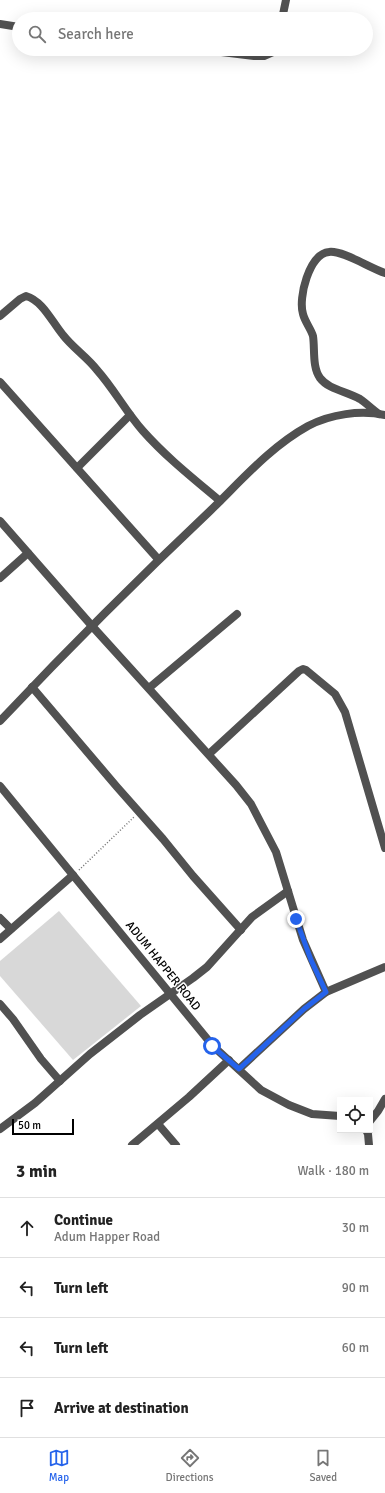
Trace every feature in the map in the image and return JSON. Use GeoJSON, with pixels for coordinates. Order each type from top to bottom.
{"type":"FeatureCollection","features":[{"type":"Feature","properties":{"kind":"street"},"geometry":{"type":"LineString","coordinates":[[283,12],[286,0]]}},
{"type":"Feature","properties":{"kind":"street"},"geometry":{"type":"LineString","coordinates":[[0,24],[12,26]]}},
{"type":"Feature","properties":{"kind":"street"},"geometry":{"type":"LineString","coordinates":[[382,415],[360,399],[327,385],[319,377],[316,367],[313,336],[303,314],[301,298],[309,271],[316,259],[327,252],[337,252],[385,273]]}},
{"type":"Feature","properties":{"kind":"street"},"geometry":{"type":"LineString","coordinates":[[0,316],[20,299],[26,296],[33,298],[64,337],[97,370],[113,389],[130,415],[144,432],[220,501]]}},
{"type":"Feature","properties":{"kind":"street"},"geometry":{"type":"LineString","coordinates":[[0,382],[158,559]]}},
{"type":"Feature","properties":{"kind":"street"},"geometry":{"type":"LineString","coordinates":[[0,721],[158,559],[220,501],[254,466],[279,445],[309,426],[341,414],[382,415]]}},
{"type":"Feature","properties":{"kind":"street"},"geometry":{"type":"LineString","coordinates":[[77,468],[130,415]]}},
{"type":"Feature","properties":{"kind":"street"},"geometry":{"type":"LineString","coordinates":[[0,521],[92,626],[209,754],[251,804],[276,852],[303,940],[326,992]]}},
{"type":"Feature","properties":{"kind":"street"},"geometry":{"type":"LineString","coordinates":[[0,578],[28,553]]}},
{"type":"Feature","properties":{"kind":"street"},"geometry":{"type":"LineString","coordinates":[[149,688],[237,614]]}},
{"type":"Feature","properties":{"kind":"street"},"geometry":{"type":"LineString","coordinates":[[209,754],[299,671],[302,669],[306,670],[335,694],[345,712],[385,848]]}},
{"type":"Feature","properties":{"kind":"street"},"geometry":{"type":"LineString","coordinates":[[32,687],[241,930]]}},
{"type":"Feature","properties":{"kind":"street","name":"ADUM HAPPER ROAD"},"geometry":{"type":"LineString","coordinates":[[0,786],[212,1046],[262,1090],[299,1110],[312,1114],[337,1116]]}},
{"type":"Feature","properties":{"kind":"street"},"geometry":{"type":"LineString","coordinates":[[0,939],[73,875]]}},
{"type":"Feature","properties":{"kind":"street"},"geometry":{"type":"LineString","coordinates":[[0,1129],[35,1103],[90,1054],[169,993],[207,967],[252,917],[288,891]]}},
{"type":"Feature","properties":{"kind":"street"},"geometry":{"type":"LineString","coordinates":[[0,918],[11,929]]}},
{"type":"Feature","properties":{"kind":"street"},"geometry":{"type":"LineString","coordinates":[[239,1069],[304,1009],[326,992],[385,967]]}},
{"type":"Feature","properties":{"kind":"street"},"geometry":{"type":"LineString","coordinates":[[0,1004],[13,1019],[41,1059],[60,1081]]}},
{"type":"Feature","properties":{"kind":"street"},"geometry":{"type":"LineString","coordinates":[[132,1145],[158,1124],[229,1060]]}},
{"type":"Feature","properties":{"kind":"street"},"geometry":{"type":"LineString","coordinates":[[373,1117],[385,1099]]}},
{"type":"Feature","properties":{"kind":"street"},"geometry":{"type":"LineString","coordinates":[[158,1124],[176,1145]]}},
{"type":"Feature","properties":{"kind":"street"},"geometry":{"type":"LineString","coordinates":[[368,1133],[369,1145]]}},
{"type":"Feature","properties":{"kind":"path"},"geometry":{"type":"LineString","coordinates":[[73,875],[140,812]]}},
{"type":"Feature","properties":{"kind":"shaded area"},"geometry":{"type":"Polygon","coordinates":[[[59,911],[141,1006],[73,1060],[0,976],[0,961],[59,911]]]}},
{"type":"Feature","properties":{"kind":"route"},"geometry":{"type":"LineString","coordinates":[[212,1046],[239,1069],[304,1009],[326,992],[311,960],[296,919]]}}]}
